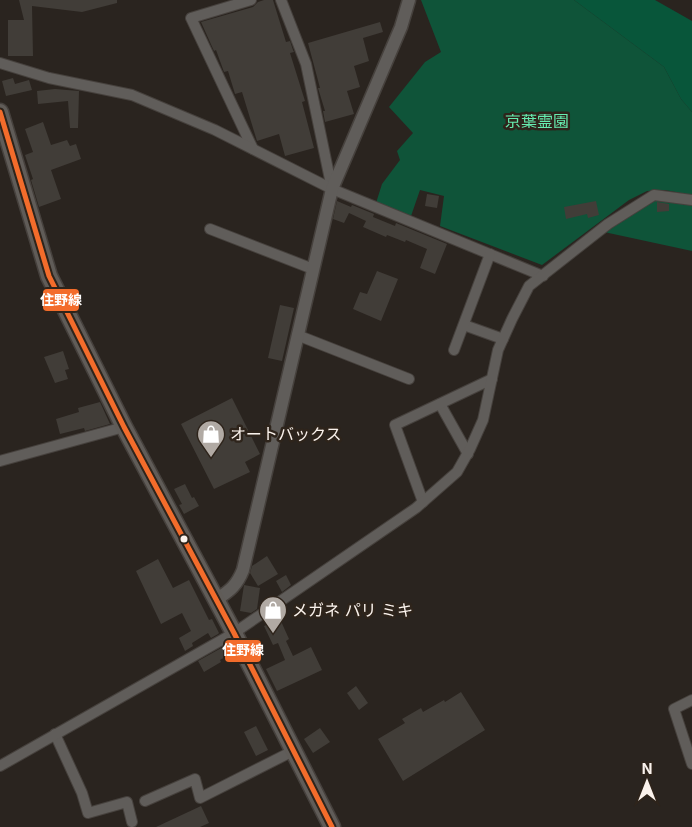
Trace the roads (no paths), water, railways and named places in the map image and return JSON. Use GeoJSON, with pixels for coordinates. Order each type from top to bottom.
{"type":"FeatureCollection","features":[{"type":"Feature","properties":{"kind":"highway"},"geometry":{"type":"LineString","coordinates":[[0,112],[49,276],[124,426],[217,599],[332,827]]}},
{"type":"Feature","properties":{"kind":"street"},"geometry":{"type":"LineString","coordinates":[[251,0],[191,18],[253,149]]}},
{"type":"Feature","properties":{"kind":"street"},"geometry":{"type":"LineString","coordinates":[[281,0],[306,64],[332,189]]}},
{"type":"Feature","properties":{"kind":"street"},"geometry":{"type":"LineString","coordinates":[[217,599],[237,584],[243,570],[332,189],[401,28],[409,0]]}},
{"type":"Feature","properties":{"kind":"street"},"geometry":{"type":"LineString","coordinates":[[0,63],[49,78],[132,95],[215,130],[332,189],[543,276]]}},
{"type":"Feature","properties":{"kind":"street"},"geometry":{"type":"LineString","coordinates":[[0,766],[234,633],[423,502],[457,472],[468,454],[482,420],[498,350],[529,286],[608,224],[654,195],[692,200]]}},
{"type":"Feature","properties":{"kind":"street"},"geometry":{"type":"LineString","coordinates":[[210,229],[313,270]]}},
{"type":"Feature","properties":{"kind":"street"},"geometry":{"type":"LineString","coordinates":[[454,350],[490,254]]}},
{"type":"Feature","properties":{"kind":"street"},"geometry":{"type":"LineString","coordinates":[[464,325],[503,339]]}},
{"type":"Feature","properties":{"kind":"street"},"geometry":{"type":"LineString","coordinates":[[297,335],[409,379]]}},
{"type":"Feature","properties":{"kind":"street"},"geometry":{"type":"LineString","coordinates":[[423,502],[395,425],[492,379]]}},
{"type":"Feature","properties":{"kind":"street"},"geometry":{"type":"LineString","coordinates":[[440,404],[468,454]]}},
{"type":"Feature","properties":{"kind":"street"},"geometry":{"type":"LineString","coordinates":[[0,461],[124,426]]}},
{"type":"Feature","properties":{"kind":"street"},"geometry":{"type":"LineString","coordinates":[[692,700],[674,709],[692,764]]}},
{"type":"Feature","properties":{"kind":"street"},"geometry":{"type":"LineString","coordinates":[[56,734],[82,793],[88,813],[127,802],[132,822]]}},
{"type":"Feature","properties":{"kind":"street"},"geometry":{"type":"LineString","coordinates":[[145,801],[195,779],[200,798],[293,750]]}},
{"type":"Feature","properties":{"kind":"place","name":"オートバックス"},"geometry":{"type":"Point","coordinates":[211,458]}},
{"type":"Feature","properties":{"kind":"place","name":"メガネ パリ ミキ"},"geometry":{"type":"Point","coordinates":[273,634]}},
{"type":"Feature","properties":{"kind":"park label","name":"京葉霊園"},"geometry":{"type":"Point","coordinates":[537,121]}}]}
